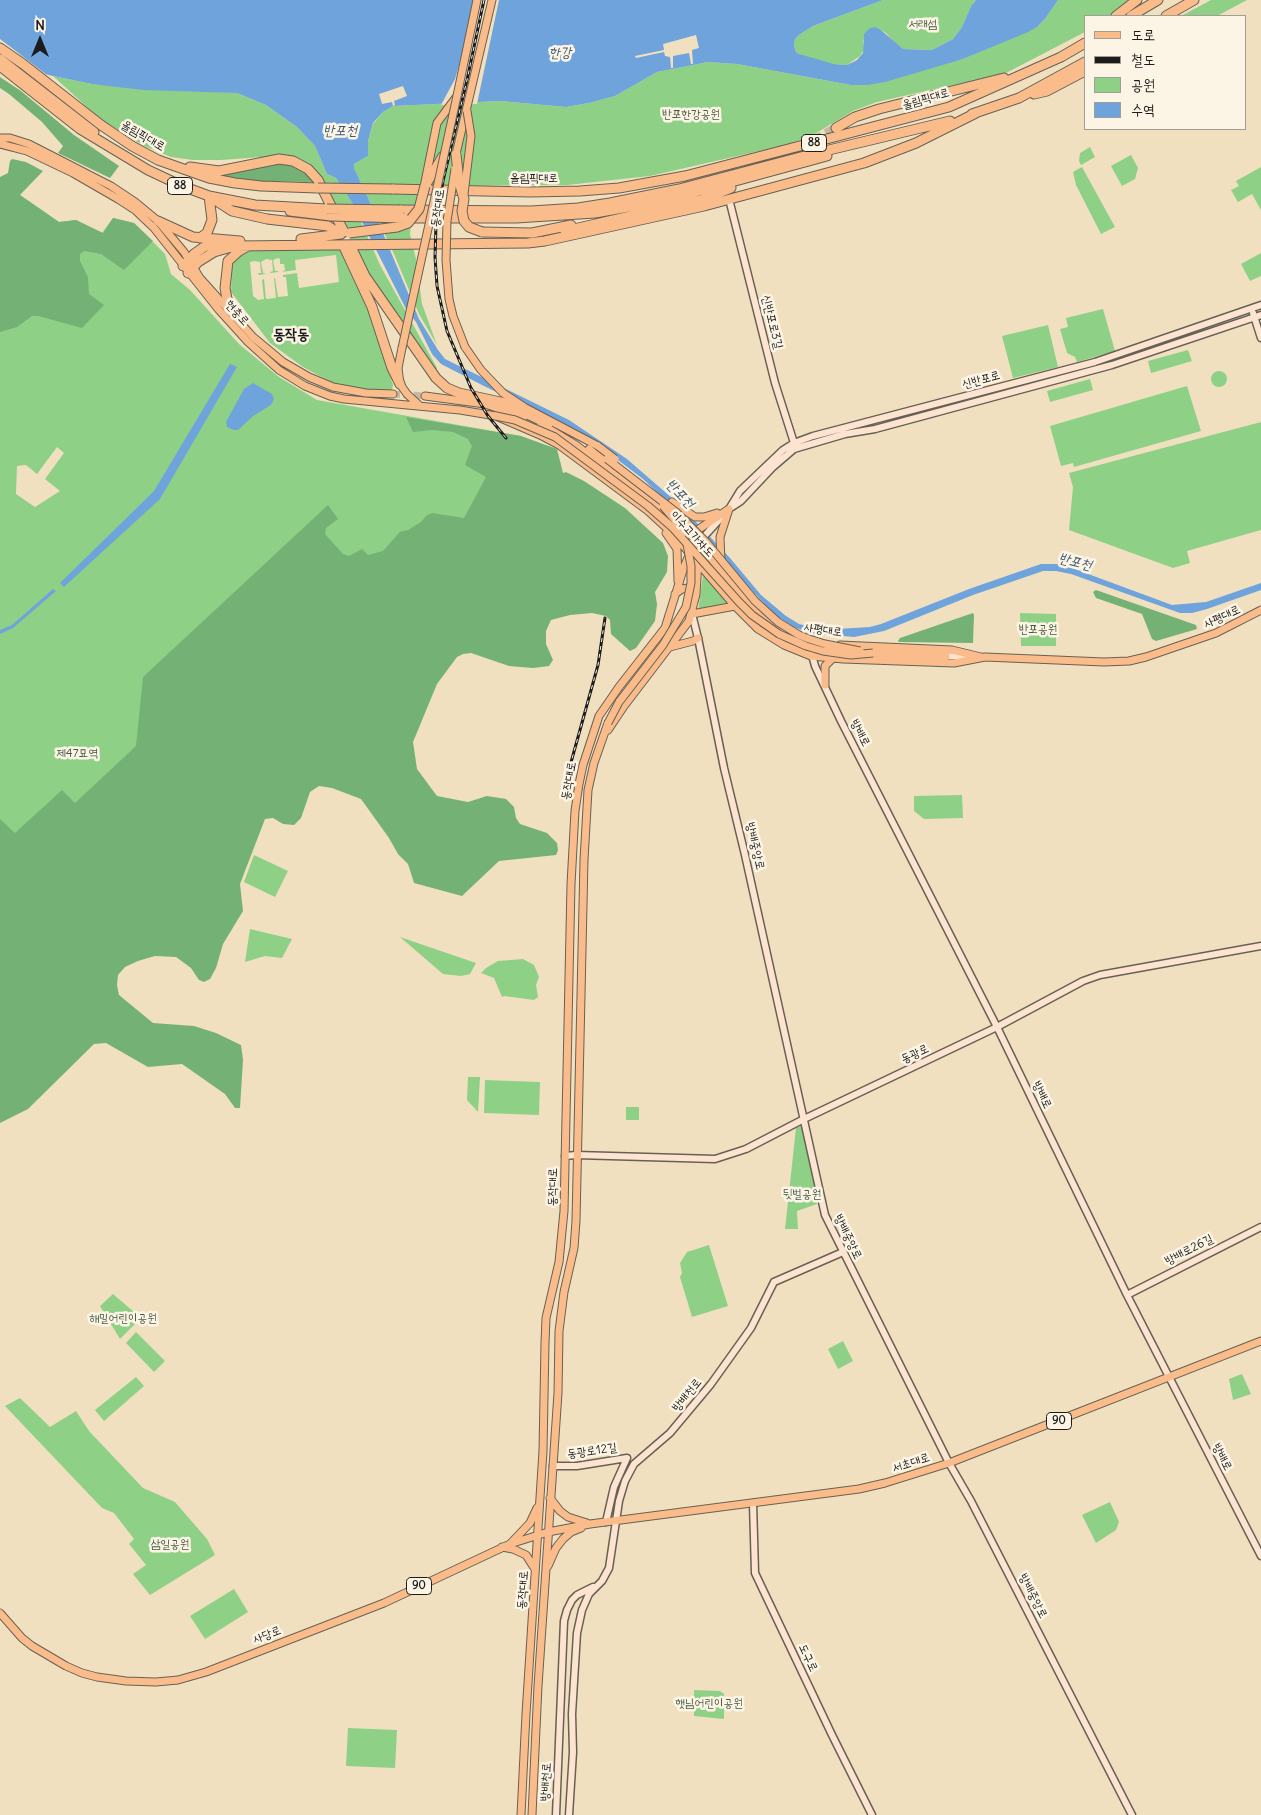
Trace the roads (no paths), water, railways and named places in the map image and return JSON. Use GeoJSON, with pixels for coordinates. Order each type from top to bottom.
{"type":"FeatureCollection","features":[{"type":"Feature","properties":{"kind":"highway"},"geometry":{"type":"LineString","coordinates":[[1117,15],[1137,0]]}},
{"type":"Feature","properties":{"kind":"highway"},"geometry":{"type":"LineString","coordinates":[[1133,15],[1158,0]]}},
{"type":"Feature","properties":{"kind":"highway"},"geometry":{"type":"LineString","coordinates":[[1168,15],[1194,0]]}},
{"type":"Feature","properties":{"kind":"highway"},"geometry":{"type":"LineString","coordinates":[[1055,59],[1084,40]]}},
{"type":"Feature","properties":{"kind":"highway","name":"올림픽대로"},"geometry":{"type":"LineString","coordinates":[[0,66],[58,103],[158,160],[200,175],[235,183],[318,188],[530,192],[580,191],[653,183],[694,174],[949,107],[1021,75],[1084,44]]}},
{"type":"Feature","properties":{"kind":"highway","name":"올림픽대로"},"geometry":{"type":"LineString","coordinates":[[0,48],[58,103],[80,130],[123,156],[182,186],[209,196],[255,205],[329,212],[402,214],[578,208],[679,189],[976,113],[1020,98],[1084,63]]}},
{"type":"Feature","properties":{"kind":"highway","name":"올림픽대로"},"geometry":{"type":"LineString","coordinates":[[0,59],[58,103]]}},
{"type":"Feature","properties":{"kind":"highway"},"geometry":{"type":"LineString","coordinates":[[1020,98],[1047,91],[1084,71]]}},
{"type":"Feature","properties":{"kind":"highway"},"geometry":{"type":"LineString","coordinates":[[836,128],[855,117],[879,109],[1021,75]]}},
{"type":"Feature","properties":{"kind":"highway"},"geometry":{"type":"LineString","coordinates":[[158,221],[193,237],[222,241],[546,241],[729,199],[864,163],[916,143],[976,113]]}},
{"type":"Feature","properties":{"kind":"highway"},"geometry":{"type":"LineString","coordinates":[[456,154],[459,182],[464,199],[462,211],[464,221],[469,227],[482,232],[532,233],[576,224],[600,222]]}},
{"type":"Feature","properties":{"kind":"highway"},"geometry":{"type":"LineString","coordinates":[[301,240],[408,223],[419,209],[425,186],[443,156]]}},
{"type":"Feature","properties":{"kind":"highway"},"geometry":{"type":"LineString","coordinates":[[158,160],[219,171],[242,168],[279,159],[293,161],[308,169],[318,180],[343,232]]}},
{"type":"Feature","properties":{"kind":"highway"},"geometry":{"type":"LineString","coordinates":[[415,242],[538,237],[701,200],[731,188]]}},
{"type":"Feature","properties":{"kind":"highway"},"geometry":{"type":"LineString","coordinates":[[209,196],[232,210],[267,219],[328,226],[343,232]]}},
{"type":"Feature","properties":{"kind":"highway"},"geometry":{"type":"LineString","coordinates":[[200,238],[207,233],[212,220],[209,196]]}},
{"type":"Feature","properties":{"kind":"highway"},"geometry":{"type":"LineString","coordinates":[[188,266],[204,247],[222,241]]}},
{"type":"Feature","properties":{"kind":"highway"},"geometry":{"type":"LineString","coordinates":[[188,266],[214,252],[235,246],[359,241]]}},
{"type":"Feature","properties":{"kind":"highway"},"geometry":{"type":"LineString","coordinates":[[229,310],[225,288],[228,262],[248,245]]}},
{"type":"Feature","properties":{"kind":"highway"},"geometry":{"type":"LineString","coordinates":[[400,384],[392,368],[372,307],[348,249],[436,378],[447,388],[460,393],[505,403],[548,424]]}},
{"type":"Feature","properties":{"kind":"main road","name":"동작대로"},"geometry":{"type":"LineString","coordinates":[[400,384],[398,368],[402,348],[477,0]]}},
{"type":"Feature","properties":{"kind":"main road","name":"동작대로"},"geometry":{"type":"LineString","coordinates":[[492,0],[456,154],[446,239],[447,282],[453,316],[462,341],[476,364],[495,385],[514,401],[573,432]]}},
{"type":"Feature","properties":{"kind":"main road"},"geometry":{"type":"LineString","coordinates":[[425,186],[437,123],[457,96]]}},
{"type":"Feature","properties":{"kind":"main road"},"geometry":{"type":"LineString","coordinates":[[464,199],[472,136],[467,111]]}},
{"type":"Feature","properties":{"kind":"main road","name":"현충로"},"geometry":{"type":"LineString","coordinates":[[0,138],[10,138],[29,144],[111,186],[135,202],[158,221],[188,266],[248,342],[293,380],[330,396],[496,416]]}},
{"type":"Feature","properties":{"kind":"main road","name":"현충로"},"geometry":{"type":"LineString","coordinates":[[0,144],[27,151],[73,173],[118,198],[148,222],[268,350],[297,371],[333,387],[366,393],[393,394]]}},
{"type":"Feature","properties":{"kind":"main road"},"geometry":{"type":"LineString","coordinates":[[400,384],[407,394],[421,406]]}},
{"type":"Feature","properties":{"kind":"main road"},"geometry":{"type":"LineString","coordinates":[[425,396],[486,404],[548,424],[607,459]]}},
{"type":"Feature","properties":{"kind":"main road","name":"동작대로"},"geometry":{"type":"LineString","coordinates":[[496,416],[559,445],[648,512],[673,534],[698,563]]}},
{"type":"Feature","properties":{"kind":"main road","name":"이수고가차도"},"geometry":{"type":"LineString","coordinates":[[496,416],[516,420],[555,437],[648,506],[672,527],[752,615],[779,634],[823,651],[851,655],[873,653],[946,656]]}},
{"type":"Feature","properties":{"kind":"main road"},"geometry":{"type":"LineString","coordinates":[[529,418],[576,445],[659,506],[700,543]]}},
{"type":"Feature","properties":{"kind":"main road"},"geometry":{"type":"LineString","coordinates":[[573,432],[598,446],[695,517],[704,517],[729,509]]}},
{"type":"Feature","properties":{"kind":"main road"},"geometry":{"type":"LineString","coordinates":[[573,432],[607,459]]}},
{"type":"Feature","properties":{"kind":"main road","name":"동작대로"},"geometry":{"type":"LineString","coordinates":[[532,1815],[538,1686],[558,1393],[560,1331],[564,1292],[574,1248],[584,860],[588,790],[594,763],[608,723],[618,702],[663,645],[681,618],[689,596],[691,583],[691,566],[687,546],[675,520],[662,505],[589,449]]}},
{"type":"Feature","properties":{"kind":"main road","name":"이수고가차도"},"geometry":{"type":"LineString","coordinates":[[607,459],[676,512],[707,542],[755,601],[778,622],[799,635],[825,644],[873,653]]}},
{"type":"Feature","properties":{"kind":"main road"},"geometry":{"type":"LineString","coordinates":[[672,502],[692,534]]}},
{"type":"Feature","properties":{"kind":"main road"},"geometry":{"type":"LineString","coordinates":[[692,534],[729,509]]}},
{"type":"Feature","properties":{"kind":"main road"},"geometry":{"type":"LineString","coordinates":[[723,573],[720,537],[729,509]]}},
{"type":"Feature","properties":{"kind":"main road","name":"동작대로"},"geometry":{"type":"LineString","coordinates":[[648,512],[674,542],[677,549],[678,585]]}},
{"type":"Feature","properties":{"kind":"main road","name":"동작대로"},"geometry":{"type":"LineString","coordinates":[[604,737],[624,706],[685,628],[692,614],[696,594],[700,543]]}},
{"type":"Feature","properties":{"kind":"main road","name":"동작대로"},"geometry":{"type":"LineString","coordinates":[[521,1815],[543,1451],[546,1318],[560,1252],[564,1212],[571,884],[575,811],[583,765],[599,716],[665,628],[690,553],[700,543]]}},
{"type":"Feature","properties":{"kind":"main road","name":"사평대로"},"geometry":{"type":"LineString","coordinates":[[700,543],[746,602],[775,626],[796,638],[851,645],[952,650],[985,658]]}},
{"type":"Feature","properties":{"kind":"main road","name":"사평대로"},"geometry":{"type":"LineString","coordinates":[[698,563],[735,606],[758,629],[784,645],[811,655],[843,659],[954,663],[985,658],[1104,662],[1129,661],[1216,633],[1261,610]]}},
{"type":"Feature","properties":{"kind":"main road"},"geometry":{"type":"LineString","coordinates":[[675,594],[682,589],[688,588],[696,594]]}},
{"type":"Feature","properties":{"kind":"main road"},"geometry":{"type":"LineString","coordinates":[[692,614],[735,606]]}},
{"type":"Feature","properties":{"kind":"main road"},"geometry":{"type":"LineString","coordinates":[[670,647],[698,638]]}},
{"type":"Feature","properties":{"kind":"main road"},"geometry":{"type":"LineString","coordinates":[[811,655],[820,650],[851,645]]}},
{"type":"Feature","properties":{"kind":"main road"},"geometry":{"type":"LineString","coordinates":[[842,646],[835,652],[836,655],[843,659]]}},
{"type":"Feature","properties":{"kind":"main road"},"geometry":{"type":"LineString","coordinates":[[825,685],[825,666],[833,658]]}},
{"type":"Feature","properties":{"kind":"main road"},"geometry":{"type":"LineString","coordinates":[[593,732],[597,730],[604,737]]}},
{"type":"Feature","properties":{"kind":"main road","name":"서초대로"},"geometry":{"type":"LineString","coordinates":[[548,1532],[617,1520],[869,1487],[949,1463],[1261,1340]]}},
{"type":"Feature","properties":{"kind":"main road"},"geometry":{"type":"LineString","coordinates":[[550,1497],[560,1511],[568,1517],[590,1524]]}},
{"type":"Feature","properties":{"kind":"main road"},"geometry":{"type":"LineString","coordinates":[[510,1544],[530,1523],[540,1500]]}},
{"type":"Feature","properties":{"kind":"main road"},"geometry":{"type":"LineString","coordinates":[[546,1572],[562,1539],[571,1532],[590,1524]]}},
{"type":"Feature","properties":{"kind":"main road","name":"사당로"},"geometry":{"type":"LineString","coordinates":[[0,1614],[32,1646],[82,1673],[126,1681],[167,1682],[206,1672],[384,1603],[502,1547],[548,1532]]}},
{"type":"Feature","properties":{"kind":"main road"},"geometry":{"type":"LineString","coordinates":[[502,1547],[513,1549],[526,1555],[536,1572]]}},
{"type":"Feature","properties":{"kind":"street","name":"신반포로3길"},"geometry":{"type":"LineString","coordinates":[[729,199],[775,383],[795,446]]}},
{"type":"Feature","properties":{"kind":"street","name":"신반포로"},"geometry":{"type":"LineString","coordinates":[[700,543],[718,520],[741,501],[778,462],[795,446],[813,436],[1095,362],[1261,305]]}},
{"type":"Feature","properties":{"kind":"street"},"geometry":{"type":"LineString","coordinates":[[1250,308],[1258,316],[1261,338]]}},
{"type":"Feature","properties":{"kind":"street","name":"신반포로"},"geometry":{"type":"LineString","coordinates":[[795,446],[1112,365],[1258,316]]}},
{"type":"Feature","properties":{"kind":"street","name":"방배중앙로"},"geometry":{"type":"LineString","coordinates":[[692,614],[724,768],[746,854],[824,1215],[949,1463],[971,1501],[1132,1815]]}},
{"type":"Feature","properties":{"kind":"street","name":"방배로"},"geometry":{"type":"LineString","coordinates":[[811,641],[811,655],[841,720],[997,1027],[1127,1294],[1261,1556]]}},
{"type":"Feature","properties":{"kind":"street","name":"사평대로"},"geometry":{"type":"LineString","coordinates":[[946,656],[985,658]]}},
{"type":"Feature","properties":{"kind":"street","name":"동광로"},"geometry":{"type":"LineString","coordinates":[[565,1156],[715,1159],[746,1149],[804,1119],[997,1027],[1084,981],[1100,975],[1261,946]]}},
{"type":"Feature","properties":{"kind":"street","name":"방배로26길"},"geometry":{"type":"LineString","coordinates":[[1127,1294],[1261,1227]]}},
{"type":"Feature","properties":{"kind":"street","name":"방배천로"},"geometry":{"type":"LineString","coordinates":[[569,1815],[577,1633],[587,1599],[609,1568],[623,1487],[634,1464],[670,1433],[711,1384],[751,1328],[774,1282],[842,1252]]}},
{"type":"Feature","properties":{"kind":"street","name":"동광로12길"},"geometry":{"type":"LineString","coordinates":[[553,1466],[577,1466],[627,1458],[614,1487],[606,1522]]}},
{"type":"Feature","properties":{"kind":"street","name":"도구로"},"geometry":{"type":"LineString","coordinates":[[753,1503],[754,1573],[872,1815]]}},
{"type":"Feature","properties":{"kind":"street","name":"방배천로"},"geometry":{"type":"LineString","coordinates":[[556,1815],[564,1621],[572,1600],[577,1595],[596,1586]]}},
{"type":"Feature","properties":{"kind":"water","name":"한강"},"geometry":{"type":"Polygon","coordinates":[[[0,0],[883,0],[813,26],[795,39],[794,46],[799,54],[834,64],[847,65],[857,60],[863,53],[864,34],[870,28],[876,27],[881,30],[903,49],[932,50],[953,39],[962,27],[971,6],[976,0],[1058,0],[1045,19],[1028,32],[963,59],[885,82],[867,85],[851,85],[737,64],[708,62],[657,72],[615,96],[566,107],[500,101],[393,106],[383,112],[373,123],[368,141],[368,156],[354,164],[354,168],[419,319],[445,359],[569,420],[627,459],[680,505],[730,558],[761,595],[786,616],[799,624],[815,628],[837,629],[870,627],[1041,564],[1056,564],[1072,568],[1172,605],[1206,602],[1261,583],[1261,590],[1207,609],[1192,613],[1180,613],[1071,574],[1043,571],[973,595],[884,631],[854,637],[809,633],[794,627],[774,614],[676,510],[643,479],[610,454],[567,426],[441,364],[432,354],[416,322],[406,309],[353,204],[336,178],[327,174],[315,146],[297,127],[266,105],[237,93],[143,90],[92,84],[0,63],[0,0]]]}},
{"type":"Feature","properties":{"kind":"water"},"geometry":{"type":"Polygon","coordinates":[[[230,364],[237,367],[160,499],[64,587],[60,583],[154,491],[230,364]]]}},
{"type":"Feature","properties":{"kind":"water"},"geometry":{"type":"Polygon","coordinates":[[[253,383],[272,394],[274,399],[271,405],[253,416],[238,430],[227,427],[226,422],[244,389],[253,383]]]}},
{"type":"Feature","properties":{"kind":"water"},"geometry":{"type":"Polygon","coordinates":[[[53,589],[56,591],[13,628],[0,634],[0,630],[12,625],[53,589]]]}},
{"type":"Feature","properties":{"kind":"tunnel"},"geometry":{"type":"LineString","coordinates":[[814,140],[836,128]]}},
{"type":"Feature","properties":{"kind":"tunnel"},"geometry":{"type":"LineString","coordinates":[[778,162],[803,147]]}},
{"type":"Feature","properties":{"kind":"tunnel"},"geometry":{"type":"LineString","coordinates":[[393,394],[425,396]]}},
{"type":"Feature","properties":{"kind":"railway"},"geometry":{"type":"LineString","coordinates":[[484,0],[443,181],[436,225],[435,257],[437,286],[447,331],[471,388],[488,416],[506,438]]}},
{"type":"Feature","properties":{"kind":"railway"},"geometry":{"type":"LineString","coordinates":[[570,766],[598,665],[605,618]]}},
{"type":"Feature","properties":{"kind":"district","name":"동작동"},"geometry":{"type":"Point","coordinates":[291,335]}},
{"type":"Feature","properties":{"kind":"park label","name":"서래섬"},"geometry":{"type":"Point","coordinates":[923,25]}},
{"type":"Feature","properties":{"kind":"park label","name":"반포한강공원"},"geometry":{"type":"Point","coordinates":[691,115]}},
{"type":"Feature","properties":{"kind":"park label","name":"반포공원"},"geometry":{"type":"Point","coordinates":[1038,630]}},
{"type":"Feature","properties":{"kind":"park label","name":"제47묘역"},"geometry":{"type":"Point","coordinates":[77,754]}},
{"type":"Feature","properties":{"kind":"park label","name":"뒷벌공원"},"geometry":{"type":"Point","coordinates":[802,1195]}},
{"type":"Feature","properties":{"kind":"park label","name":"해밀어린이공원"},"geometry":{"type":"Point","coordinates":[123,1319]}},
{"type":"Feature","properties":{"kind":"park label","name":"삼일공원"},"geometry":{"type":"Point","coordinates":[170,1545]}},
{"type":"Feature","properties":{"kind":"park label","name":"햇님어린이공원"},"geometry":{"type":"Point","coordinates":[709,1704]}},
{"type":"Feature","properties":{"kind":"water label","name":"반포천"},"geometry":{"type":"Point","coordinates":[340,131]}},
{"type":"Feature","properties":{"kind":"water label","name":"반포천"},"geometry":{"type":"Point","coordinates":[680,494]}},
{"type":"Feature","properties":{"kind":"water label","name":"반포천"},"geometry":{"type":"Point","coordinates":[1075,562]}}]}
